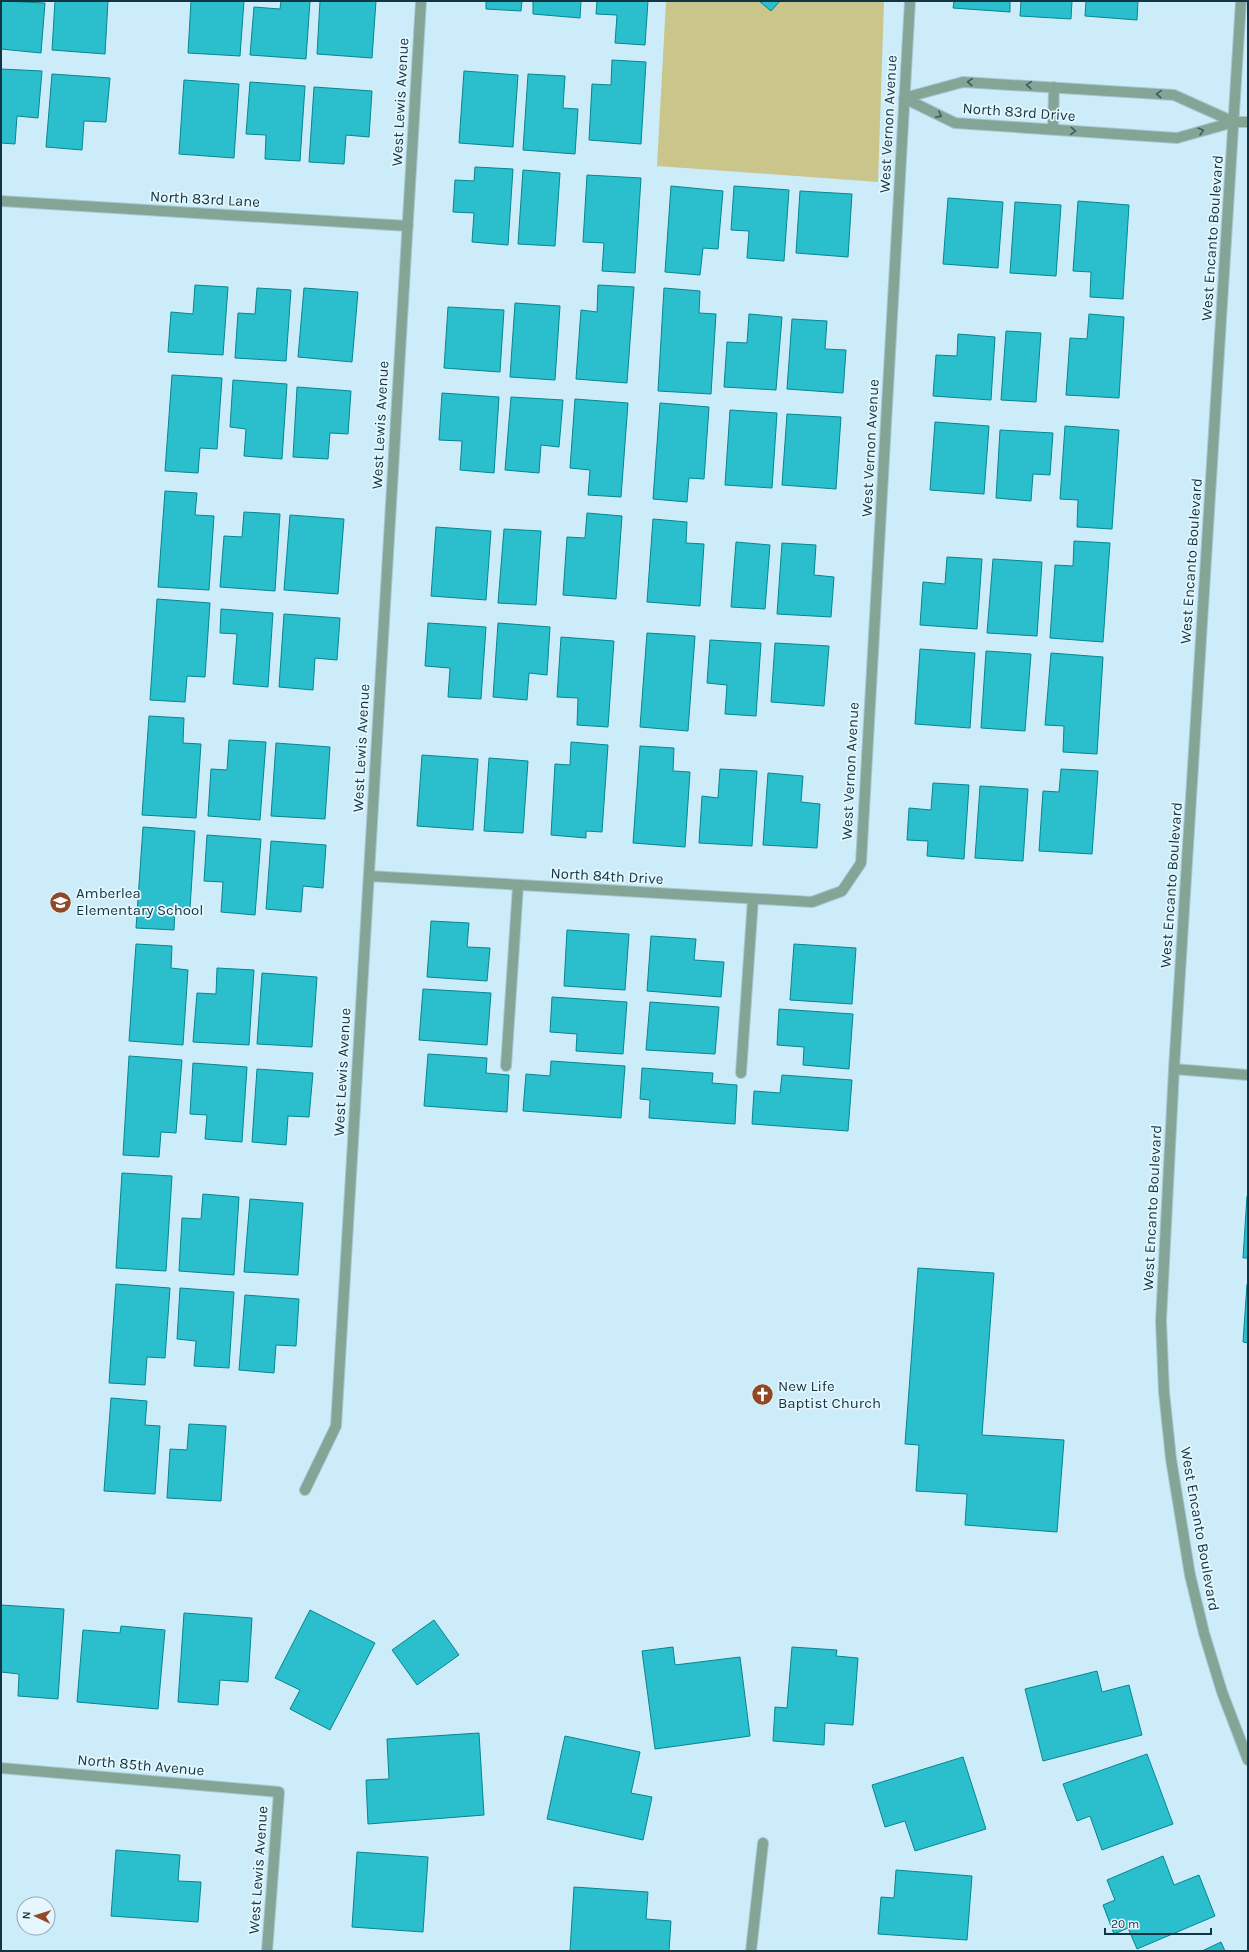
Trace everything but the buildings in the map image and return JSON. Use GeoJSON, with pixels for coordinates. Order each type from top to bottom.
{"type":"FeatureCollection","features":[{"type":"Feature","properties":{"kind":"street","name":"West Lewis Avenue"},"geometry":{"type":"LineString","coordinates":[[304,1490],[336,1426],[421,1]]}},
{"type":"Feature","properties":{"kind":"street","name":"West Vernon Avenue"},"geometry":{"type":"LineString","coordinates":[[842,891],[861,863],[910,1]]}},
{"type":"Feature","properties":{"kind":"street","name":"West Encanto Boulevard"},"geometry":{"type":"LineString","coordinates":[[1241,1],[1174,1069],[1161,1321],[1164,1392],[1170,1451],[1190,1574],[1204,1633],[1222,1692],[1248,1760]]}},
{"type":"Feature","properties":{"kind":"street","name":"North 83rd Drive"},"geometry":{"type":"LineString","coordinates":[[904,98],[963,82],[1174,95],[1234,122]]}},
{"type":"Feature","properties":{"kind":"street"},"geometry":{"type":"LineString","coordinates":[[1053,129],[1054,87]]}},
{"type":"Feature","properties":{"kind":"street","name":"North 83rd Drive"},"geometry":{"type":"LineString","coordinates":[[904,98],[955,123],[1177,138],[1234,122],[1248,122]]}},
{"type":"Feature","properties":{"kind":"street","name":"North 83rd Lane"},"geometry":{"type":"LineString","coordinates":[[1,201],[408,226]]}},
{"type":"Feature","properties":{"kind":"street","name":"North 84th Drive"},"geometry":{"type":"LineString","coordinates":[[369,876],[518,886],[812,902],[842,891]]}},
{"type":"Feature","properties":{"kind":"street"},"geometry":{"type":"LineString","coordinates":[[506,1066],[518,886]]}},
{"type":"Feature","properties":{"kind":"street"},"geometry":{"type":"LineString","coordinates":[[741,1072],[753,899]]}},
{"type":"Feature","properties":{"kind":"street"},"geometry":{"type":"LineString","coordinates":[[1174,1069],[1248,1075]]}},
{"type":"Feature","properties":{"kind":"street","name":"North 85th Avenue"},"geometry":{"type":"LineString","coordinates":[[1,1768],[279,1792]]}},
{"type":"Feature","properties":{"kind":"street","name":"West Lewis Avenue"},"geometry":{"type":"LineString","coordinates":[[267,1951],[279,1792]]}},
{"type":"Feature","properties":{"kind":"street"},"geometry":{"type":"LineString","coordinates":[[751,1951],[763,1843]]}},
{"type":"Feature","properties":{"kind":"shaded area"},"geometry":{"type":"Polygon","coordinates":[[[666,1],[884,1],[878,182],[657,166],[666,1]]]}},
{"type":"Feature","properties":{"kind":"place","name":"Amberlea Elementary School"},"geometry":{"type":"Point","coordinates":[60,902]}},
{"type":"Feature","properties":{"kind":"place","name":"New Life Baptist Church"},"geometry":{"type":"Point","coordinates":[763,1395]}}]}
